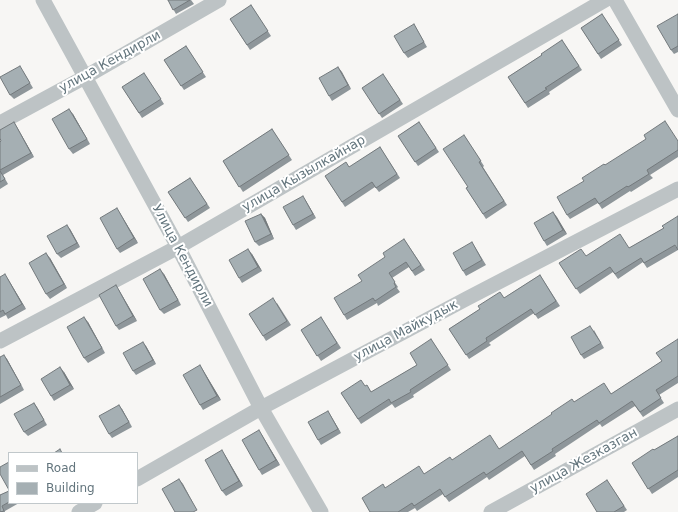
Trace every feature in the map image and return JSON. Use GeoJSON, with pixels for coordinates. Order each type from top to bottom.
{"type":"FeatureCollection","features":[{"type":"Feature","properties":{"kind":"street","name":"Улица Кендирли"},"geometry":{"type":"LineString","coordinates":[[43,0],[178,247],[261,408],[321,512]]}},
{"type":"Feature","properties":{"kind":"street","name":"улица Кендирли"},"geometry":{"type":"LineString","coordinates":[[0,123],[85,77],[219,0]]}},
{"type":"Feature","properties":{"kind":"street","name":"улица Кызылкайнар"},"geometry":{"type":"LineString","coordinates":[[0,341],[178,247],[605,0]]}},
{"type":"Feature","properties":{"kind":"street"},"geometry":{"type":"LineString","coordinates":[[615,0],[678,110]]}},
{"type":"Feature","properties":{"kind":"street","name":"улица Майкудык"},"geometry":{"type":"LineString","coordinates":[[138,478],[261,408],[678,188]]}},
{"type":"Feature","properties":{"kind":"street","name":"улица Жезказган"},"geometry":{"type":"LineString","coordinates":[[491,512],[678,409]]}},
{"type":"Feature","properties":{"kind":"street"},"geometry":{"type":"LineString","coordinates":[[79,512],[93,504]]}},
{"type":"Feature","properties":{"kind":"building"},"geometry":{"type":"Polygon","coordinates":[[[168,0],[190,0],[173,10],[168,0]]]}},
{"type":"Feature","properties":{"kind":"building"},"geometry":{"type":"Polygon","coordinates":[[[251,5],[268,31],[247,45],[230,19],[251,5]]]}},
{"type":"Feature","properties":{"kind":"building"},"geometry":{"type":"Polygon","coordinates":[[[602,14],[619,40],[598,54],[581,28],[602,14]]]}},
{"type":"Feature","properties":{"kind":"building"},"geometry":{"type":"Polygon","coordinates":[[[678,14],[678,46],[671,50],[657,26],[678,14]]]}},
{"type":"Feature","properties":{"kind":"building"},"geometry":{"type":"Polygon","coordinates":[[[414,24],[424,42],[404,53],[394,36],[414,24]]]}},
{"type":"Feature","properties":{"kind":"building"},"geometry":{"type":"Polygon","coordinates":[[[562,40],[579,66],[525,103],[508,77],[562,40]]]}},
{"type":"Feature","properties":{"kind":"building"},"geometry":{"type":"Polygon","coordinates":[[[186,46],[203,72],[181,86],[164,60],[186,46]]]}},
{"type":"Feature","properties":{"kind":"building"},"geometry":{"type":"Polygon","coordinates":[[[20,66],[30,83],[10,95],[0,77],[20,66]]]}},
{"type":"Feature","properties":{"kind":"building"},"geometry":{"type":"Polygon","coordinates":[[[338,67],[348,85],[329,96],[319,78],[338,67]]]}},
{"type":"Feature","properties":{"kind":"building"},"geometry":{"type":"Polygon","coordinates":[[[144,73],[161,99],[139,113],[122,87],[144,73]]]}},
{"type":"Feature","properties":{"kind":"building"},"geometry":{"type":"Polygon","coordinates":[[[383,74],[400,100],[379,114],[362,88],[383,74]]]}},
{"type":"Feature","properties":{"kind":"building"},"geometry":{"type":"Polygon","coordinates":[[[69,109],[87,139],[69,149],[52,119],[69,109]]]}},
{"type":"Feature","properties":{"kind":"building"},"geometry":{"type":"Polygon","coordinates":[[[665,121],[678,141],[678,150],[647,170],[649,174],[599,204],[595,198],[567,215],[557,197],[584,181],[582,178],[646,139],[644,135],[665,121]]]}},
{"type":"Feature","properties":{"kind":"building"},"geometry":{"type":"Polygon","coordinates":[[[14,122],[31,153],[0,170],[0,130],[14,122]]]}},
{"type":"Feature","properties":{"kind":"building"},"geometry":{"type":"Polygon","coordinates":[[[419,122],[436,148],[415,162],[398,136],[419,122]]]}},
{"type":"Feature","properties":{"kind":"building"},"geometry":{"type":"Polygon","coordinates":[[[272,129],[289,155],[239,187],[223,161],[272,129]]]}},
{"type":"Feature","properties":{"kind":"building"},"geometry":{"type":"Polygon","coordinates":[[[464,135],[504,201],[483,214],[466,188],[468,187],[443,149],[464,135]]]}},
{"type":"Feature","properties":{"kind":"building"},"geometry":{"type":"Polygon","coordinates":[[[380,147],[397,174],[376,188],[372,182],[342,202],[325,176],[346,162],[349,167],[380,147]]]}},
{"type":"Feature","properties":{"kind":"building"},"geometry":{"type":"Polygon","coordinates":[[[0,171],[5,179],[0,182],[0,171]]]}},
{"type":"Feature","properties":{"kind":"building"},"geometry":{"type":"Polygon","coordinates":[[[190,178],[207,204],[185,218],[168,192],[190,178]]]}},
{"type":"Feature","properties":{"kind":"building"},"geometry":{"type":"Polygon","coordinates":[[[303,196],[313,214],[293,225],[283,207],[303,196]]]}},
{"type":"Feature","properties":{"kind":"building"},"geometry":{"type":"Polygon","coordinates":[[[117,208],[134,238],[117,249],[100,218],[117,208]]]}},
{"type":"Feature","properties":{"kind":"building"},"geometry":{"type":"Polygon","coordinates":[[[553,212],[563,230],[544,241],[534,223],[553,212]]]}},
{"type":"Feature","properties":{"kind":"building"},"geometry":{"type":"Polygon","coordinates":[[[261,214],[271,234],[255,242],[245,221],[261,214]]]}},
{"type":"Feature","properties":{"kind":"building"},"geometry":{"type":"Polygon","coordinates":[[[678,216],[678,250],[675,245],[644,263],[641,258],[615,274],[610,267],[576,289],[559,263],[581,249],[586,256],[620,234],[629,248],[664,228],[662,226],[678,216]]]}},
{"type":"Feature","properties":{"kind":"building"},"geometry":{"type":"Polygon","coordinates":[[[67,225],[77,243],[57,254],[47,236],[67,225]]]}},
{"type":"Feature","properties":{"kind":"building"},"geometry":{"type":"Polygon","coordinates":[[[404,239],[421,265],[412,271],[406,262],[389,273],[395,282],[396,287],[375,301],[373,298],[344,315],[334,298],[362,281],[358,275],[385,257],[383,253],[404,239]]]}},
{"type":"Feature","properties":{"kind":"building"},"geometry":{"type":"Polygon","coordinates":[[[472,242],[482,260],[463,271],[453,253],[472,242]]]}},
{"type":"Feature","properties":{"kind":"building"},"geometry":{"type":"Polygon","coordinates":[[[248,249],[258,267],[239,278],[229,260],[248,249]]]}},
{"type":"Feature","properties":{"kind":"building"},"geometry":{"type":"Polygon","coordinates":[[[46,253],[64,284],[46,294],[29,263],[46,253]]]}},
{"type":"Feature","properties":{"kind":"building"},"geometry":{"type":"Polygon","coordinates":[[[160,269],[178,300],[160,310],[143,279],[160,269]]]}},
{"type":"Feature","properties":{"kind":"building"},"geometry":{"type":"Polygon","coordinates":[[[5,274],[22,304],[5,314],[3,310],[0,312],[0,277],[5,274]]]}},
{"type":"Feature","properties":{"kind":"building"},"geometry":{"type":"Polygon","coordinates":[[[540,275],[556,301],[535,315],[531,309],[486,338],[487,341],[466,355],[449,329],[480,309],[478,306],[500,292],[504,298],[540,275]]]}},
{"type":"Feature","properties":{"kind":"building"},"geometry":{"type":"Polygon","coordinates":[[[116,285],[133,316],[116,326],[99,295],[116,285]]]}},
{"type":"Feature","properties":{"kind":"building"},"geometry":{"type":"Polygon","coordinates":[[[273,298],[287,321],[263,336],[249,314],[273,298]]]}},
{"type":"Feature","properties":{"kind":"building"},"geometry":{"type":"Polygon","coordinates":[[[84,317],[102,348],[84,358],[67,327],[84,317]]]}},
{"type":"Feature","properties":{"kind":"building"},"geometry":{"type":"Polygon","coordinates":[[[321,317],[337,343],[317,356],[301,330],[321,317]]]}},
{"type":"Feature","properties":{"kind":"building"},"geometry":{"type":"Polygon","coordinates":[[[590,326],[601,343],[581,355],[571,337],[590,326]]]}},
{"type":"Feature","properties":{"kind":"building"},"geometry":{"type":"Polygon","coordinates":[[[431,339],[448,365],[410,390],[411,392],[391,403],[389,399],[358,419],[341,393],[361,380],[365,386],[367,385],[371,392],[417,365],[410,353],[431,339]]]}},
{"type":"Feature","properties":{"kind":"building"},"geometry":{"type":"Polygon","coordinates":[[[678,339],[678,376],[656,390],[661,398],[640,412],[632,401],[599,423],[597,420],[552,449],[553,451],[531,465],[522,451],[486,475],[484,472],[445,497],[440,489],[414,506],[412,503],[398,512],[370,512],[362,498],[383,484],[385,488],[419,466],[424,474],[450,457],[452,460],[490,435],[499,449],[572,399],[574,402],[604,383],[611,394],[662,361],[656,353],[678,339]]]}},
{"type":"Feature","properties":{"kind":"building"},"geometry":{"type":"Polygon","coordinates":[[[143,342],[153,360],[133,371],[123,353],[143,342]]]}},
{"type":"Feature","properties":{"kind":"building"},"geometry":{"type":"Polygon","coordinates":[[[4,355],[21,385],[0,397],[0,357],[4,355]]]}},
{"type":"Feature","properties":{"kind":"building"},"geometry":{"type":"Polygon","coordinates":[[[200,365],[217,396],[200,405],[183,375],[200,365]]]}},
{"type":"Feature","properties":{"kind":"building"},"geometry":{"type":"Polygon","coordinates":[[[60,367],[70,385],[51,396],[41,379],[60,367]]]}},
{"type":"Feature","properties":{"kind":"building"},"geometry":{"type":"Polygon","coordinates":[[[34,403],[44,420],[24,432],[14,414],[34,403]]]}},
{"type":"Feature","properties":{"kind":"building"},"geometry":{"type":"Polygon","coordinates":[[[119,405],[129,422],[109,434],[99,416],[119,405]]]}},
{"type":"Feature","properties":{"kind":"building"},"geometry":{"type":"Polygon","coordinates":[[[328,411],[338,429],[318,440],[308,422],[328,411]]]}},
{"type":"Feature","properties":{"kind":"building"},"geometry":{"type":"Polygon","coordinates":[[[259,430],[276,460],[259,470],[242,440],[259,430]]]}},
{"type":"Feature","properties":{"kind":"building"},"geometry":{"type":"Polygon","coordinates":[[[678,436],[678,470],[648,489],[632,463],[653,449],[654,450],[678,436]]]}},
{"type":"Feature","properties":{"kind":"building"},"geometry":{"type":"Polygon","coordinates":[[[222,450],[239,481],[222,491],[205,460],[222,450]]]}},
{"type":"Feature","properties":{"kind":"building"},"geometry":{"type":"Polygon","coordinates":[[[8,463],[8,488],[0,474],[0,467],[8,463]]]}},
{"type":"Feature","properties":{"kind":"building"},"geometry":{"type":"Polygon","coordinates":[[[179,479],[197,510],[193,512],[175,512],[162,489],[179,479]]]}},
{"type":"Feature","properties":{"kind":"building"},"geometry":{"type":"Polygon","coordinates":[[[607,480],[624,506],[614,512],[597,512],[586,494],[607,480]]]}},
{"type":"Feature","properties":{"kind":"building"},"geometry":{"type":"Polygon","coordinates":[[[8,491],[8,503],[2,506],[4,511],[0,512],[0,495],[8,491]]]}}]}
